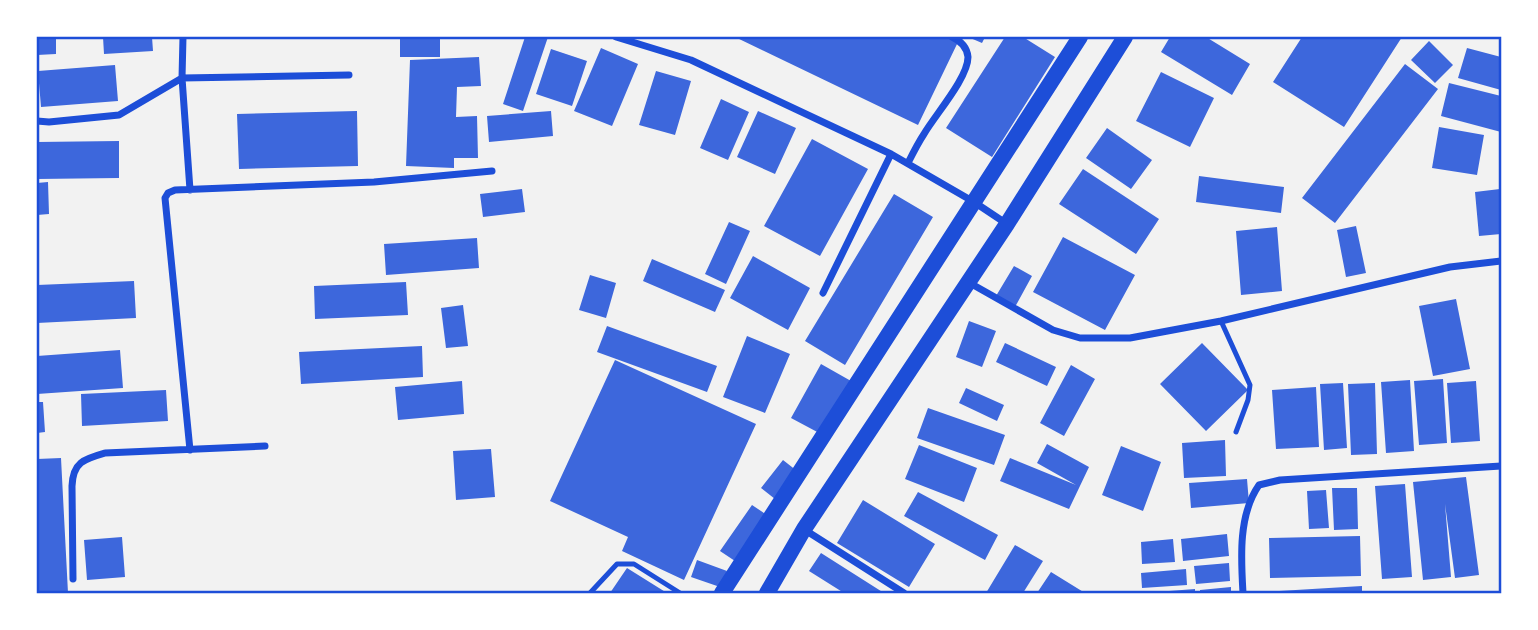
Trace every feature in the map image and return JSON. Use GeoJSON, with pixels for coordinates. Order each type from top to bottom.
{"type":"FeatureCollection","features":[{"type":"Feature","properties":{"kind":"main road"},"geometry":{"type":"LineString","coordinates":[[722,593],[1080,37]]}},
{"type":"Feature","properties":{"kind":"main road"},"geometry":{"type":"LineString","coordinates":[[767,593],[804,529],[1007,224],[1125,37]]}},
{"type":"Feature","properties":{"kind":"street"},"geometry":{"type":"LineString","coordinates":[[183,37],[182,78],[190,190]]}},
{"type":"Feature","properties":{"kind":"street"},"geometry":{"type":"LineString","coordinates":[[616,37],[691,60],[891,154],[1007,224]]}},
{"type":"Feature","properties":{"kind":"street"},"geometry":{"type":"LineString","coordinates":[[908,163],[924,133],[964,73],[968,58],[966,47],[960,40],[952,37]]}},
{"type":"Feature","properties":{"kind":"street"},"geometry":{"type":"LineString","coordinates":[[37,121],[119,115],[182,78],[349,75]]}},
{"type":"Feature","properties":{"kind":"street"},"geometry":{"type":"LineString","coordinates":[[823,293],[891,154]]}},
{"type":"Feature","properties":{"kind":"street"},"geometry":{"type":"LineString","coordinates":[[190,450],[165,198],[168,193],[374,182],[492,170]]}},
{"type":"Feature","properties":{"kind":"street"},"geometry":{"type":"LineString","coordinates":[[967,282],[1053,330],[1080,338],[1130,338],[1221,321],[1450,267],[1501,261]]}},
{"type":"Feature","properties":{"kind":"street"},"geometry":{"type":"LineString","coordinates":[[73,579],[72,486],[73,474],[78,464],[105,453],[265,446]]}},
{"type":"Feature","properties":{"kind":"street"},"geometry":{"type":"LineString","coordinates":[[1243,593],[1244,525],[1259,485],[1280,480],[1501,466]]}},
{"type":"Feature","properties":{"kind":"street"},"geometry":{"type":"LineString","coordinates":[[804,529],[904,593]]}},
{"type":"Feature","properties":{"kind":"lane"},"geometry":{"type":"LineString","coordinates":[[1221,321],[1250,385],[1248,400],[1236,432]]}},
{"type":"Feature","properties":{"kind":"lane"},"geometry":{"type":"LineString","coordinates":[[590,593],[617,564],[628,563],[634,564],[680,593]]}},
{"type":"Feature","properties":{"kind":"building"},"geometry":{"type":"Polygon","coordinates":[[[37,37],[56,37],[56,54],[37,55],[37,37]]]}},
{"type":"Feature","properties":{"kind":"building"},"geometry":{"type":"Polygon","coordinates":[[[103,37],[152,37],[153,51],[104,54],[103,37]]]}},
{"type":"Feature","properties":{"kind":"building"},"geometry":{"type":"Polygon","coordinates":[[[400,37],[440,37],[440,57],[400,57],[400,37]]]}},
{"type":"Feature","properties":{"kind":"building"},"geometry":{"type":"Polygon","coordinates":[[[525,37],[548,37],[523,111],[503,104],[525,37]]]}},
{"type":"Feature","properties":{"kind":"building"},"geometry":{"type":"Polygon","coordinates":[[[735,37],[947,37],[958,42],[918,125],[735,37]]]}},
{"type":"Feature","properties":{"kind":"building"},"geometry":{"type":"Polygon","coordinates":[[[968,37],[985,37],[982,43],[968,37]]]}},
{"type":"Feature","properties":{"kind":"building"},"geometry":{"type":"Polygon","coordinates":[[[1005,37],[1023,37],[1055,57],[992,157],[946,128],[1005,37]]]}},
{"type":"Feature","properties":{"kind":"building"},"geometry":{"type":"Polygon","coordinates":[[[1170,37],[1206,37],[1250,64],[1232,95],[1161,52],[1170,37]]]}},
{"type":"Feature","properties":{"kind":"building"},"geometry":{"type":"Polygon","coordinates":[[[1302,37],[1402,37],[1344,127],[1273,82],[1302,37]]]}},
{"type":"Feature","properties":{"kind":"building"},"geometry":{"type":"Polygon","coordinates":[[[1429,41],[1453,65],[1435,83],[1411,60],[1429,41]]]}},
{"type":"Feature","properties":{"kind":"building"},"geometry":{"type":"Polygon","coordinates":[[[601,48],[638,64],[612,126],[574,111],[601,48]]]}},
{"type":"Feature","properties":{"kind":"building"},"geometry":{"type":"Polygon","coordinates":[[[1467,48],[1501,57],[1501,90],[1458,78],[1467,48]]]}},
{"type":"Feature","properties":{"kind":"building"},"geometry":{"type":"Polygon","coordinates":[[[551,49],[587,61],[572,106],[536,94],[551,49]]]}},
{"type":"Feature","properties":{"kind":"building"},"geometry":{"type":"Polygon","coordinates":[[[479,57],[481,86],[457,87],[456,117],[477,116],[478,158],[454,158],[454,168],[406,166],[410,60],[479,57]]]}},
{"type":"Feature","properties":{"kind":"building"},"geometry":{"type":"Polygon","coordinates":[[[1405,64],[1438,89],[1335,223],[1302,198],[1405,64]]]}},
{"type":"Feature","properties":{"kind":"building"},"geometry":{"type":"Polygon","coordinates":[[[115,65],[118,101],[41,107],[38,71],[115,65]]]}},
{"type":"Feature","properties":{"kind":"building"},"geometry":{"type":"Polygon","coordinates":[[[656,71],[691,81],[675,135],[639,125],[656,71]]]}},
{"type":"Feature","properties":{"kind":"building"},"geometry":{"type":"Polygon","coordinates":[[[1161,72],[1214,98],[1190,147],[1136,121],[1161,72]]]}},
{"type":"Feature","properties":{"kind":"building"},"geometry":{"type":"Polygon","coordinates":[[[1449,83],[1501,96],[1501,132],[1441,116],[1449,83]]]}},
{"type":"Feature","properties":{"kind":"building"},"geometry":{"type":"Polygon","coordinates":[[[721,99],[749,112],[728,160],[700,148],[721,99]]]}},
{"type":"Feature","properties":{"kind":"building"},"geometry":{"type":"Polygon","coordinates":[[[357,111],[358,166],[239,169],[237,114],[357,111]]]}},
{"type":"Feature","properties":{"kind":"building"},"geometry":{"type":"Polygon","coordinates":[[[551,111],[553,136],[489,142],[487,116],[551,111]]]}},
{"type":"Feature","properties":{"kind":"building"},"geometry":{"type":"Polygon","coordinates":[[[758,111],[796,128],[775,174],[737,157],[758,111]]]}},
{"type":"Feature","properties":{"kind":"building"},"geometry":{"type":"Polygon","coordinates":[[[1439,127],[1484,135],[1477,175],[1432,168],[1439,127]]]}},
{"type":"Feature","properties":{"kind":"building"},"geometry":{"type":"Polygon","coordinates":[[[1107,128],[1152,160],[1131,189],[1086,158],[1107,128]]]}},
{"type":"Feature","properties":{"kind":"building"},"geometry":{"type":"Polygon","coordinates":[[[812,139],[868,169],[820,256],[764,226],[812,139]]]}},
{"type":"Feature","properties":{"kind":"building"},"geometry":{"type":"Polygon","coordinates":[[[119,141],[119,178],[37,179],[37,142],[119,141]]]}},
{"type":"Feature","properties":{"kind":"building"},"geometry":{"type":"Polygon","coordinates":[[[1083,169],[1159,219],[1136,254],[1059,204],[1083,169]]]}},
{"type":"Feature","properties":{"kind":"building"},"geometry":{"type":"Polygon","coordinates":[[[1199,176],[1284,187],[1281,213],[1196,202],[1199,176]]]}},
{"type":"Feature","properties":{"kind":"building"},"geometry":{"type":"Polygon","coordinates":[[[48,182],[49,214],[37,215],[37,183],[48,182]]]}},
{"type":"Feature","properties":{"kind":"building"},"geometry":{"type":"Polygon","coordinates":[[[522,189],[525,212],[483,217],[480,194],[522,189]]]}},
{"type":"Feature","properties":{"kind":"building"},"geometry":{"type":"Polygon","coordinates":[[[1500,189],[1501,234],[1479,236],[1475,192],[1500,189]]]}},
{"type":"Feature","properties":{"kind":"building"},"geometry":{"type":"Polygon","coordinates":[[[894,194],[933,217],[845,365],[805,341],[894,194]]]}},
{"type":"Feature","properties":{"kind":"building"},"geometry":{"type":"Polygon","coordinates":[[[729,222],[750,231],[726,284],[705,274],[729,222]]]}},
{"type":"Feature","properties":{"kind":"building"},"geometry":{"type":"Polygon","coordinates":[[[1356,226],[1366,273],[1346,277],[1337,230],[1356,226]]]}},
{"type":"Feature","properties":{"kind":"building"},"geometry":{"type":"Polygon","coordinates":[[[1277,227],[1282,291],[1241,295],[1236,231],[1277,227]]]}},
{"type":"Feature","properties":{"kind":"building"},"geometry":{"type":"Polygon","coordinates":[[[1063,237],[1135,275],[1105,330],[1033,292],[1063,237]]]}},
{"type":"Feature","properties":{"kind":"building"},"geometry":{"type":"Polygon","coordinates":[[[477,238],[479,268],[386,275],[384,244],[477,238]]]}},
{"type":"Feature","properties":{"kind":"building"},"geometry":{"type":"Polygon","coordinates":[[[753,256],[810,288],[788,330],[730,298],[753,256]]]}},
{"type":"Feature","properties":{"kind":"building"},"geometry":{"type":"Polygon","coordinates":[[[652,259],[725,290],[715,312],[643,281],[652,259]]]}},
{"type":"Feature","properties":{"kind":"building"},"geometry":{"type":"Polygon","coordinates":[[[1014,266],[1032,276],[1015,307],[996,296],[1014,266]]]}},
{"type":"Feature","properties":{"kind":"building"},"geometry":{"type":"Polygon","coordinates":[[[590,275],[616,283],[606,318],[579,310],[590,275]]]}},
{"type":"Feature","properties":{"kind":"building"},"geometry":{"type":"Polygon","coordinates":[[[134,281],[136,318],[37,323],[37,285],[134,281]]]}},
{"type":"Feature","properties":{"kind":"building"},"geometry":{"type":"Polygon","coordinates":[[[406,282],[408,315],[315,319],[314,286],[406,282]]]}},
{"type":"Feature","properties":{"kind":"building"},"geometry":{"type":"Polygon","coordinates":[[[1456,299],[1470,369],[1433,376],[1419,306],[1456,299]]]}},
{"type":"Feature","properties":{"kind":"building"},"geometry":{"type":"Polygon","coordinates":[[[463,305],[468,346],[446,348],[441,308],[463,305]]]}},
{"type":"Feature","properties":{"kind":"building"},"geometry":{"type":"Polygon","coordinates":[[[969,321],[996,331],[982,367],[956,357],[969,321]]]}},
{"type":"Feature","properties":{"kind":"building"},"geometry":{"type":"Polygon","coordinates":[[[607,326],[717,366],[707,392],[597,352],[607,326]]]}},
{"type":"Feature","properties":{"kind":"building"},"geometry":{"type":"Polygon","coordinates":[[[747,336],[790,354],[765,413],[723,397],[747,336]]]}},
{"type":"Feature","properties":{"kind":"building"},"geometry":{"type":"Polygon","coordinates":[[[1005,343],[1056,367],[1047,386],[996,362],[1005,343]]]}},
{"type":"Feature","properties":{"kind":"building"},"geometry":{"type":"Polygon","coordinates":[[[1202,343],[1248,390],[1206,431],[1160,384],[1202,343]]]}},
{"type":"Feature","properties":{"kind":"building"},"geometry":{"type":"Polygon","coordinates":[[[422,346],[423,377],[301,384],[299,352],[422,346]]]}},
{"type":"Feature","properties":{"kind":"building"},"geometry":{"type":"Polygon","coordinates":[[[120,350],[123,388],[37,394],[37,356],[120,350]]]}},
{"type":"Feature","properties":{"kind":"building"},"geometry":{"type":"Polygon","coordinates":[[[615,360],[756,424],[684,580],[622,551],[628,537],[550,501],[615,360]]]}},
{"type":"Feature","properties":{"kind":"building"},"geometry":{"type":"Polygon","coordinates":[[[821,364],[851,381],[821,434],[791,418],[821,364]]]}},
{"type":"Feature","properties":{"kind":"building"},"geometry":{"type":"Polygon","coordinates":[[[1071,365],[1095,379],[1064,436],[1040,423],[1071,365]]]}},
{"type":"Feature","properties":{"kind":"building"},"geometry":{"type":"Polygon","coordinates":[[[1443,379],[1447,443],[1419,445],[1414,381],[1443,379]]]}},
{"type":"Feature","properties":{"kind":"building"},"geometry":{"type":"Polygon","coordinates":[[[1410,380],[1414,451],[1386,453],[1381,382],[1410,380]]]}},
{"type":"Feature","properties":{"kind":"building"},"geometry":{"type":"Polygon","coordinates":[[[462,381],[464,414],[398,420],[395,387],[462,381]]]}},
{"type":"Feature","properties":{"kind":"building"},"geometry":{"type":"Polygon","coordinates":[[[1476,381],[1480,441],[1451,443],[1447,383],[1476,381]]]}},
{"type":"Feature","properties":{"kind":"building"},"geometry":{"type":"Polygon","coordinates":[[[1343,383],[1347,448],[1324,450],[1320,384],[1343,383]]]}},
{"type":"Feature","properties":{"kind":"building"},"geometry":{"type":"Polygon","coordinates":[[[1375,383],[1377,454],[1351,455],[1348,384],[1375,383]]]}},
{"type":"Feature","properties":{"kind":"building"},"geometry":{"type":"Polygon","coordinates":[[[1316,387],[1319,447],[1276,449],[1272,390],[1316,387]]]}},
{"type":"Feature","properties":{"kind":"building"},"geometry":{"type":"Polygon","coordinates":[[[966,388],[1004,405],[997,421],[959,403],[966,388]]]}},
{"type":"Feature","properties":{"kind":"building"},"geometry":{"type":"Polygon","coordinates":[[[166,390],[168,421],[82,426],[81,394],[166,390]]]}},
{"type":"Feature","properties":{"kind":"building"},"geometry":{"type":"Polygon","coordinates":[[[37,402],[43,402],[45,432],[37,433],[37,402]]]}},
{"type":"Feature","properties":{"kind":"building"},"geometry":{"type":"Polygon","coordinates":[[[928,408],[1005,435],[994,465],[917,438],[928,408]]]}},
{"type":"Feature","properties":{"kind":"building"},"geometry":{"type":"Polygon","coordinates":[[[1225,440],[1226,476],[1184,478],[1182,443],[1225,440]]]}},
{"type":"Feature","properties":{"kind":"building"},"geometry":{"type":"Polygon","coordinates":[[[1047,444],[1089,467],[1069,509],[1000,481],[1010,458],[1076,485],[1037,463],[1047,444]]]}},
{"type":"Feature","properties":{"kind":"building"},"geometry":{"type":"Polygon","coordinates":[[[919,445],[977,468],[964,502],[905,479],[919,445]]]}},
{"type":"Feature","properties":{"kind":"building"},"geometry":{"type":"Polygon","coordinates":[[[1121,446],[1161,462],[1143,511],[1102,495],[1121,446]]]}},
{"type":"Feature","properties":{"kind":"building"},"geometry":{"type":"Polygon","coordinates":[[[491,449],[495,497],[456,500],[453,451],[491,449]]]}},
{"type":"Feature","properties":{"kind":"building"},"geometry":{"type":"Polygon","coordinates":[[[61,458],[68,593],[37,593],[37,459],[61,458]]]}},
{"type":"Feature","properties":{"kind":"building"},"geometry":{"type":"Polygon","coordinates":[[[783,460],[797,471],[775,499],[761,488],[783,460]]]}},
{"type":"Feature","properties":{"kind":"building"},"geometry":{"type":"Polygon","coordinates":[[[1466,477],[1479,575],[1455,578],[1445,504],[1451,577],[1423,580],[1413,482],[1466,477]]]}},
{"type":"Feature","properties":{"kind":"building"},"geometry":{"type":"Polygon","coordinates":[[[1247,479],[1249,503],[1191,508],[1189,483],[1247,479]]]}},
{"type":"Feature","properties":{"kind":"building"},"geometry":{"type":"Polygon","coordinates":[[[1405,484],[1412,577],[1382,579],[1375,486],[1405,484]]]}},
{"type":"Feature","properties":{"kind":"building"},"geometry":{"type":"Polygon","coordinates":[[[1332,488],[1357,488],[1358,529],[1334,530],[1332,488]]]}},
{"type":"Feature","properties":{"kind":"building"},"geometry":{"type":"Polygon","coordinates":[[[1326,490],[1329,528],[1309,529],[1307,491],[1326,490]]]}},
{"type":"Feature","properties":{"kind":"building"},"geometry":{"type":"Polygon","coordinates":[[[918,492],[998,535],[985,560],[904,516],[918,492]]]}},
{"type":"Feature","properties":{"kind":"building"},"geometry":{"type":"Polygon","coordinates":[[[863,500],[935,544],[909,587],[837,543],[863,500]]]}},
{"type":"Feature","properties":{"kind":"building"},"geometry":{"type":"Polygon","coordinates":[[[752,505],[767,515],[735,561],[720,551],[752,505]]]}},
{"type":"Feature","properties":{"kind":"building"},"geometry":{"type":"Polygon","coordinates":[[[1227,534],[1229,556],[1183,561],[1181,539],[1227,534]]]}},
{"type":"Feature","properties":{"kind":"building"},"geometry":{"type":"Polygon","coordinates":[[[1360,536],[1361,576],[1270,578],[1269,538],[1360,536]]]}},
{"type":"Feature","properties":{"kind":"building"},"geometry":{"type":"Polygon","coordinates":[[[122,537],[125,577],[87,580],[84,540],[122,537]]]}},
{"type":"Feature","properties":{"kind":"building"},"geometry":{"type":"Polygon","coordinates":[[[1173,539],[1175,562],[1142,564],[1141,542],[1173,539]]]}},
{"type":"Feature","properties":{"kind":"building"},"geometry":{"type":"Polygon","coordinates":[[[1015,545],[1043,561],[1023,593],[986,593],[1015,545]]]}},
{"type":"Feature","properties":{"kind":"building"},"geometry":{"type":"Polygon","coordinates":[[[821,553],[884,593],[844,593],[809,571],[821,553]]]}},
{"type":"Feature","properties":{"kind":"building"},"geometry":{"type":"Polygon","coordinates":[[[697,560],[727,571],[720,587],[691,577],[697,560]]]}},
{"type":"Feature","properties":{"kind":"building"},"geometry":{"type":"Polygon","coordinates":[[[1229,563],[1230,581],[1196,584],[1194,566],[1229,563]]]}},
{"type":"Feature","properties":{"kind":"building"},"geometry":{"type":"Polygon","coordinates":[[[627,568],[667,593],[610,593],[627,568]]]}},
{"type":"Feature","properties":{"kind":"building"},"geometry":{"type":"Polygon","coordinates":[[[1186,569],[1187,585],[1142,588],[1141,573],[1186,569]]]}},
{"type":"Feature","properties":{"kind":"building"},"geometry":{"type":"Polygon","coordinates":[[[1051,572],[1085,593],[1037,593],[1051,572]]]}},
{"type":"Feature","properties":{"kind":"building"},"geometry":{"type":"Polygon","coordinates":[[[1362,586],[1362,593],[1279,593],[1279,591],[1362,586]]]}},
{"type":"Feature","properties":{"kind":"building"},"geometry":{"type":"Polygon","coordinates":[[[1231,587],[1231,593],[1200,593],[1200,590],[1231,587]]]}},
{"type":"Feature","properties":{"kind":"building"},"geometry":{"type":"Polygon","coordinates":[[[1195,589],[1195,593],[1169,593],[1169,591],[1195,589]]]}}]}
